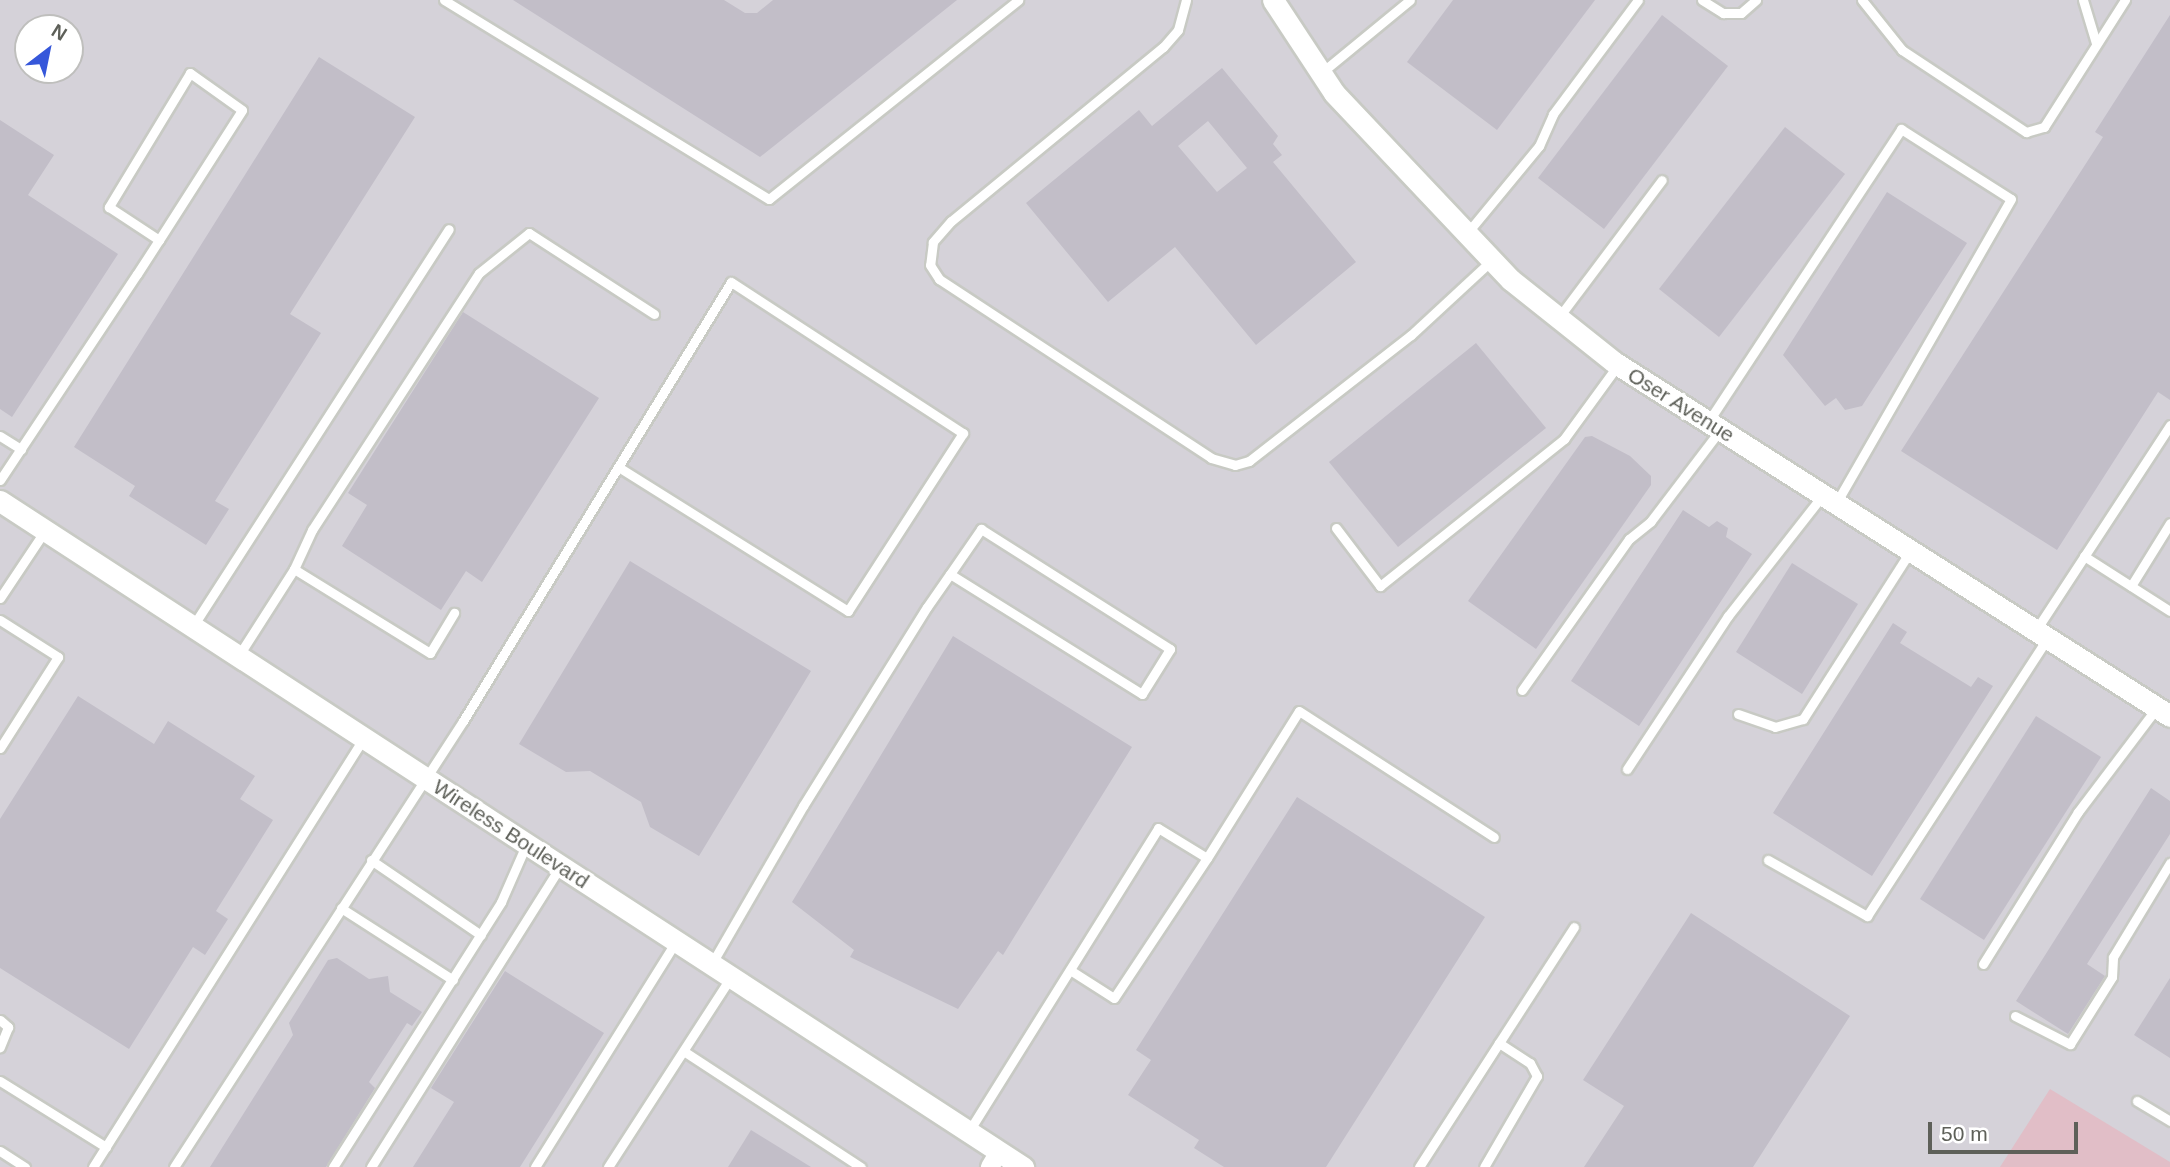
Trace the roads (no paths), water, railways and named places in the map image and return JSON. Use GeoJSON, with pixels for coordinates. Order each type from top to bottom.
{"type":"FeatureCollection","features":[{"type":"Feature","properties":{"kind":"street","name":"Oser Avenue"},"geometry":{"type":"LineString","coordinates":[[1273,0],[1321,73],[1465,235],[1558,318],[1618,365],[2164,712]]}},
{"type":"Feature","properties":{"kind":"street","name":"Wireless Boulevard"},"geometry":{"type":"LineString","coordinates":[[0,501],[968,1132],[995,1160],[1023,1167]]}},
{"type":"Feature","properties":{"kind":"lane"},"geometry":{"type":"LineString","coordinates":[[444,0],[769,199],[1018,0]]}},
{"type":"Feature","properties":{"kind":"lane"},"geometry":{"type":"LineString","coordinates":[[1186,0],[1178,30],[1163,47],[951,221],[933,242],[930,265],[939,279],[1212,458],[1235,465],[1249,461],[1412,335],[1491,261]]}},
{"type":"Feature","properties":{"kind":"lane"},"geometry":{"type":"LineString","coordinates":[[1321,73],[1410,0]]}},
{"type":"Feature","properties":{"kind":"lane"},"geometry":{"type":"LineString","coordinates":[[1465,235],[1539,146],[1553,114],[1638,0]]}},
{"type":"Feature","properties":{"kind":"lane"},"geometry":{"type":"LineString","coordinates":[[1702,0],[1723,13],[1741,13],[1756,0]]}},
{"type":"Feature","properties":{"kind":"lane"},"geometry":{"type":"LineString","coordinates":[[1862,0],[1902,50],[2026,132],[2044,127],[2095,43],[2125,0]]}},
{"type":"Feature","properties":{"kind":"lane"},"geometry":{"type":"LineString","coordinates":[[2083,0],[2095,43]]}},
{"type":"Feature","properties":{"kind":"lane"},"geometry":{"type":"LineString","coordinates":[[0,481],[159,240],[242,110],[190,73],[109,207],[159,240]]}},
{"type":"Feature","properties":{"kind":"lane"},"geometry":{"type":"LineString","coordinates":[[1522,690],[1629,539],[1666,503],[1901,129],[2011,199],[1829,499],[1728,616],[1627,769]]}},
{"type":"Feature","properties":{"kind":"lane"},"geometry":{"type":"LineString","coordinates":[[1558,318],[1662,180]]}},
{"type":"Feature","properties":{"kind":"lane"},"geometry":{"type":"LineString","coordinates":[[193,626],[449,229]]}},
{"type":"Feature","properties":{"kind":"lane"},"geometry":{"type":"LineString","coordinates":[[238,656],[293,569],[312,530],[479,273],[529,233],[654,314]]}},
{"type":"Feature","properties":{"kind":"lane"},"geometry":{"type":"LineString","coordinates":[[174,1167],[341,908],[732,282],[963,433],[848,611],[618,467]]}},
{"type":"Feature","properties":{"kind":"lane"},"geometry":{"type":"LineString","coordinates":[[1336,528],[1380,586],[1564,439],[1618,365]]}},
{"type":"Feature","properties":{"kind":"lane"},"geometry":{"type":"LineString","coordinates":[[1768,860],[1867,916],[2042,634],[2084,556],[2169,425]]}},
{"type":"Feature","properties":{"kind":"lane"},"geometry":{"type":"LineString","coordinates":[[0,436],[21,449]]}},
{"type":"Feature","properties":{"kind":"lane"},"geometry":{"type":"LineString","coordinates":[[2131,586],[2170,523]]}},
{"type":"Feature","properties":{"kind":"lane"},"geometry":{"type":"LineString","coordinates":[[711,964],[803,806],[950,574],[981,529],[1170,649],[1142,694],[950,574]]}},
{"type":"Feature","properties":{"kind":"lane"},"geometry":{"type":"LineString","coordinates":[[0,598],[45,530]]}},
{"type":"Feature","properties":{"kind":"lane"},"geometry":{"type":"LineString","coordinates":[[1738,714],[1775,727],[1803,719],[1910,550]]}},
{"type":"Feature","properties":{"kind":"lane"},"geometry":{"type":"LineString","coordinates":[[2084,556],[2170,611]]}},
{"type":"Feature","properties":{"kind":"lane"},"geometry":{"type":"LineString","coordinates":[[293,569],[430,653],[454,614]]}},
{"type":"Feature","properties":{"kind":"lane"},"geometry":{"type":"LineString","coordinates":[[0,620],[58,657],[0,748]]}},
{"type":"Feature","properties":{"kind":"lane"},"geometry":{"type":"LineString","coordinates":[[1070,970],[1114,998],[1207,858],[1299,711],[1494,837]]}},
{"type":"Feature","properties":{"kind":"lane"},"geometry":{"type":"LineString","coordinates":[[1983,964],[2078,812],[2164,712]]}},
{"type":"Feature","properties":{"kind":"lane"},"geometry":{"type":"LineString","coordinates":[[93,1167],[364,738]]}},
{"type":"Feature","properties":{"kind":"lane"},"geometry":{"type":"LineString","coordinates":[[968,1132],[1158,828],[1207,858]]}},
{"type":"Feature","properties":{"kind":"lane"},"geometry":{"type":"LineString","coordinates":[[334,1167],[481,935],[527,844]]}},
{"type":"Feature","properties":{"kind":"lane"},"geometry":{"type":"LineString","coordinates":[[371,860],[481,935]]}},
{"type":"Feature","properties":{"kind":"lane"},"geometry":{"type":"LineString","coordinates":[[2015,1016],[2070,1044],[2112,977],[2113,957],[2170,863]]}},
{"type":"Feature","properties":{"kind":"lane"},"geometry":{"type":"LineString","coordinates":[[371,1167],[561,866]]}},
{"type":"Feature","properties":{"kind":"lane"},"geometry":{"type":"LineString","coordinates":[[341,908],[453,980]]}},
{"type":"Feature","properties":{"kind":"lane"},"geometry":{"type":"LineString","coordinates":[[1419,1167],[1574,927]]}},
{"type":"Feature","properties":{"kind":"lane"},"geometry":{"type":"LineString","coordinates":[[535,1167],[676,941]]}},
{"type":"Feature","properties":{"kind":"lane"},"geometry":{"type":"LineString","coordinates":[[608,1167],[731,978]]}},
{"type":"Feature","properties":{"kind":"lane"},"geometry":{"type":"LineString","coordinates":[[0,1020],[8,1027],[0,1046]]}},
{"type":"Feature","properties":{"kind":"lane"},"geometry":{"type":"LineString","coordinates":[[1484,1167],[1537,1076],[1530,1063],[1499,1043]]}},
{"type":"Feature","properties":{"kind":"lane"},"geometry":{"type":"LineString","coordinates":[[685,1052],[861,1167]]}},
{"type":"Feature","properties":{"kind":"lane"},"geometry":{"type":"LineString","coordinates":[[0,1081],[106,1147]]}},
{"type":"Feature","properties":{"kind":"lane"},"geometry":{"type":"LineString","coordinates":[[2137,1101],[2170,1121]]}},
{"type":"Feature","properties":{"kind":"lane"},"geometry":{"type":"LineString","coordinates":[[0,1151],[25,1167]]}}]}
